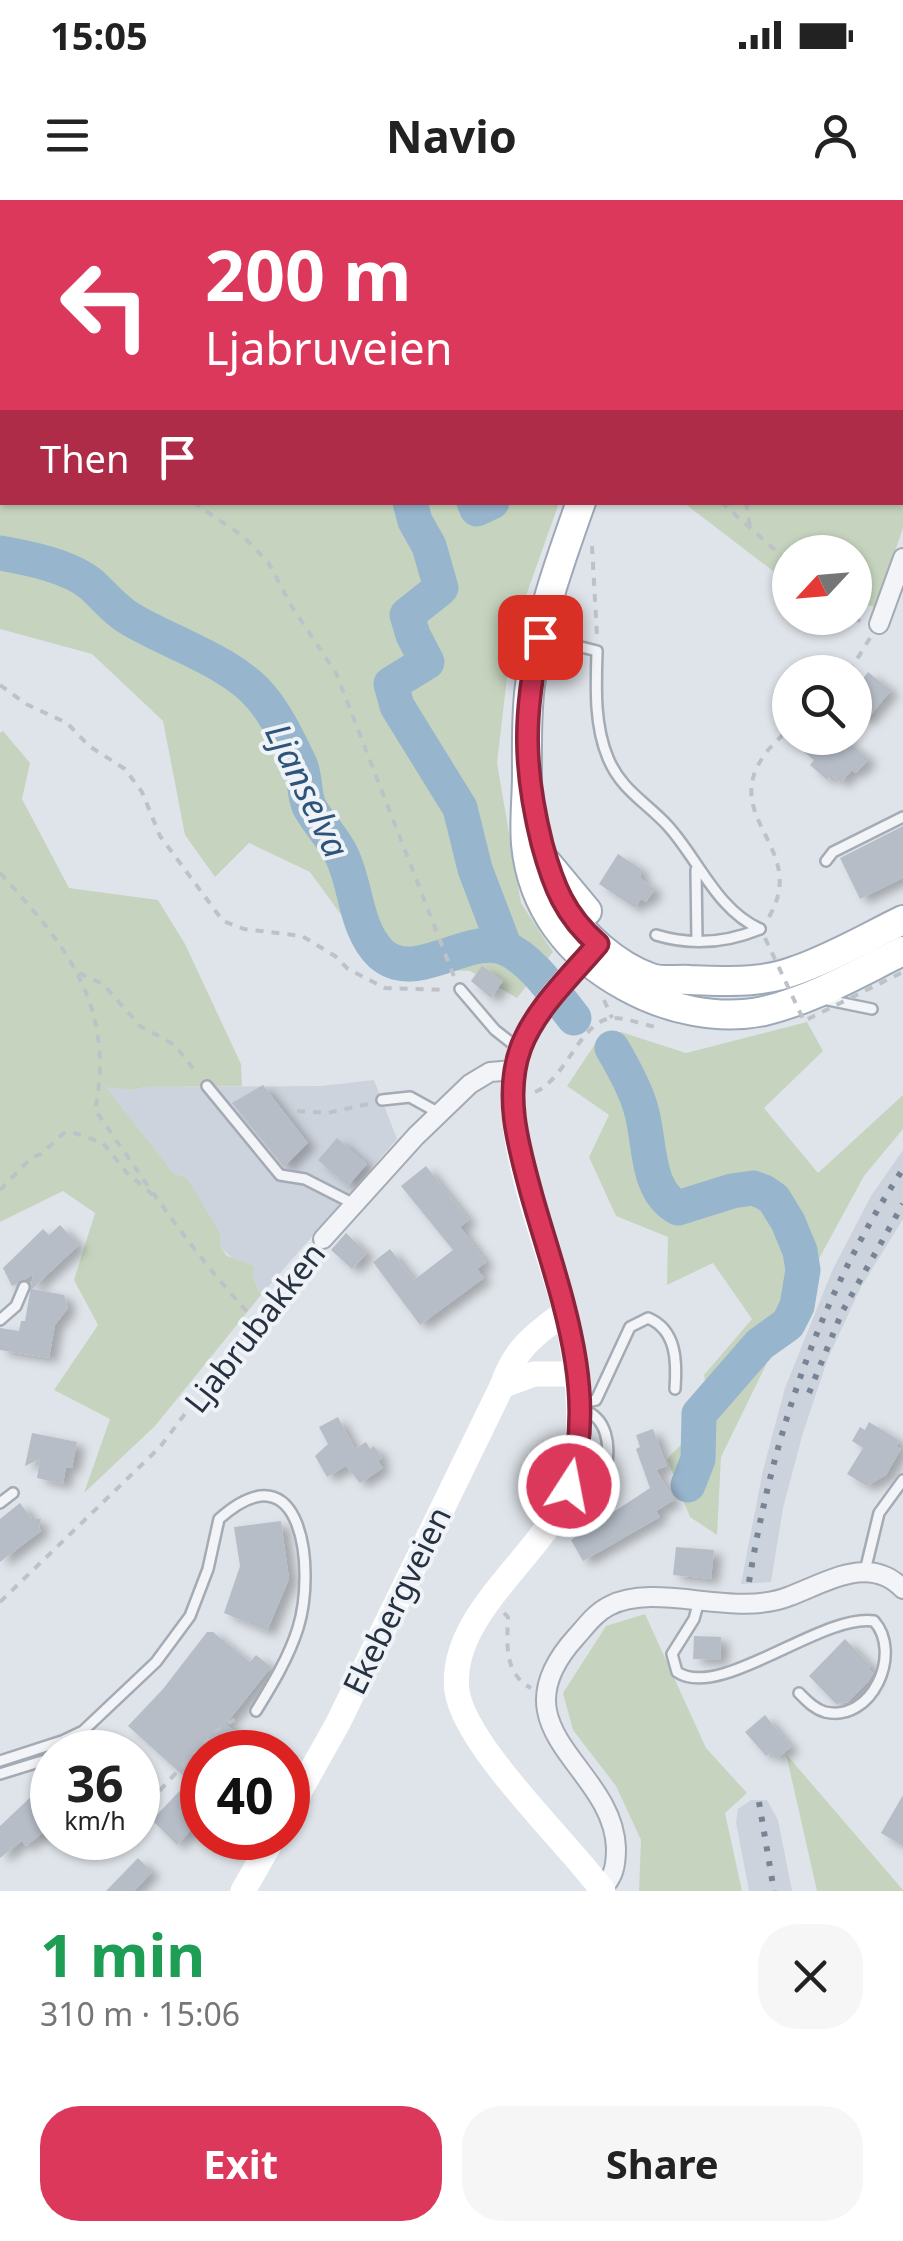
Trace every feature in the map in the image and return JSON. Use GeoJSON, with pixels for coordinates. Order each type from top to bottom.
{"type":"FeatureCollection","features":[{"type":"Feature","properties":{"kind":"main road"},"geometry":{"type":"LineString","coordinates":[[580,505],[540,637],[528,709],[526,844],[533,880],[554,925],[583,961],[643,996],[693,1011],[759,1012],[822,991],[903,951]]}},
{"type":"Feature","properties":{"kind":"main road"},"geometry":{"type":"LineString","coordinates":[[527,778],[547,863],[583,961]]}},
{"type":"Feature","properties":{"kind":"main road"},"geometry":{"type":"LineString","coordinates":[[547,863],[580,904],[606,928],[644,955],[692,980]]}},
{"type":"Feature","properties":{"kind":"main road"},"geometry":{"type":"LineString","coordinates":[[583,961],[632,969],[654,980],[728,983],[777,976],[826,958],[903,920]]}},
{"type":"Feature","properties":{"kind":"main road"},"geometry":{"type":"LineString","coordinates":[[583,961],[544,1007],[512,1102],[517,1136],[565,1312],[576,1374],[579,1406],[572,1474],[554,1516],[470,1628],[458,1660],[458,1692],[480,1742],[602,1890]]}},
{"type":"Feature","properties":{"kind":"main road","name":"Ekebergveien"},"geometry":{"type":"LineString","coordinates":[[310,1773],[338,1723],[516,1354],[565,1312]]}},
{"type":"Feature","properties":{"kind":"main road"},"geometry":{"type":"LineString","coordinates":[[502,1386],[534,1374],[576,1374]]}},
{"type":"Feature","properties":{"kind":"main road"},"geometry":{"type":"LineString","coordinates":[[243,1891],[261,1860]]}},
{"type":"Feature","properties":{"kind":"street"},"geometry":{"type":"LineString","coordinates":[[879,624],[903,558]]}},
{"type":"Feature","properties":{"kind":"street","name":"Ljabrubakken"},"geometry":{"type":"LineString","coordinates":[[323,1239],[438,1113],[483,1074],[521,1071]]}},
{"type":"Feature","properties":{"kind":"street"},"geometry":{"type":"LineString","coordinates":[[602,1890],[615,1870],[612,1823],[598,1796],[556,1739],[547,1696],[565,1649],[598,1613],[622,1601],[672,1598],[749,1606],[865,1571],[878,1572],[903,1589]]}},
{"type":"Feature","properties":{"kind":"lane"},"geometry":{"type":"LineString","coordinates":[[540,637],[597,651],[597,710],[607,756],[623,785],[668,826],[696,867],[762,934]]}},
{"type":"Feature","properties":{"kind":"lane"},"geometry":{"type":"LineString","coordinates":[[826,861],[834,852],[903,816]]}},
{"type":"Feature","properties":{"kind":"lane"},"geometry":{"type":"LineString","coordinates":[[696,867],[697,941]]}},
{"type":"Feature","properties":{"kind":"lane"},"geometry":{"type":"LineString","coordinates":[[656,935],[697,941],[762,934]]}},
{"type":"Feature","properties":{"kind":"lane"},"geometry":{"type":"LineString","coordinates":[[460,989],[495,1030],[521,1071]]}},
{"type":"Feature","properties":{"kind":"lane"},"geometry":{"type":"LineString","coordinates":[[822,991],[828,1000],[872,1009]]}},
{"type":"Feature","properties":{"kind":"lane"},"geometry":{"type":"LineString","coordinates":[[207,1086],[280,1174],[306,1179],[354,1204]]}},
{"type":"Feature","properties":{"kind":"lane"},"geometry":{"type":"LineString","coordinates":[[382,1100],[410,1097],[438,1113]]}},
{"type":"Feature","properties":{"kind":"lane"},"geometry":{"type":"LineString","coordinates":[[0,1320],[16,1306],[24,1287]]}},
{"type":"Feature","properties":{"kind":"lane"},"geometry":{"type":"LineString","coordinates":[[579,1406],[596,1400],[630,1327],[648,1318],[659,1323],[674,1348],[675,1389]]}},
{"type":"Feature","properties":{"kind":"lane"},"geometry":{"type":"LineString","coordinates":[[865,1571],[879,1513],[903,1480]]}},
{"type":"Feature","properties":{"kind":"lane"},"geometry":{"type":"LineString","coordinates":[[0,1503],[12,1493]]}},
{"type":"Feature","properties":{"kind":"lane"},"geometry":{"type":"LineString","coordinates":[[0,1761],[83,1731],[138,1682],[190,1616],[208,1569],[218,1519],[242,1504],[272,1498],[295,1515],[302,1530],[307,1566],[298,1628],[279,1673],[256,1712]]}},
{"type":"Feature","properties":{"kind":"lane"},"geometry":{"type":"LineString","coordinates":[[699,1601],[694,1619],[672,1654],[677,1672],[689,1678],[717,1675],[744,1666],[846,1622],[874,1621],[884,1630],[890,1650],[887,1675],[860,1705],[827,1712],[818,1710],[798,1693]]}},
{"type":"Feature","properties":{"kind":"lane"},"geometry":{"type":"LineString","coordinates":[[0,1774],[30,1765]]}},
{"type":"Feature","properties":{"kind":"path"},"geometry":{"type":"LineString","coordinates":[[197,505],[244,537],[268,562],[292,607],[336,672],[447,962]]}},
{"type":"Feature","properties":{"kind":"path"},"geometry":{"type":"LineString","coordinates":[[725,505],[772,548]]}},
{"type":"Feature","properties":{"kind":"path"},"geometry":{"type":"LineString","coordinates":[[747,505],[751,530]]}},
{"type":"Feature","properties":{"kind":"path"},"geometry":{"type":"LineString","coordinates":[[594,536],[592,577],[597,651]]}},
{"type":"Feature","properties":{"kind":"path"},"geometry":{"type":"LineString","coordinates":[[860,655],[879,624]]}},
{"type":"Feature","properties":{"kind":"path"},"geometry":{"type":"LineString","coordinates":[[0,684],[26,704],[67,723],[89,746],[125,769],[142,792],[160,836],[222,921],[244,929],[302,936],[348,969],[385,988],[460,989]]}},
{"type":"Feature","properties":{"kind":"path"},"geometry":{"type":"LineString","coordinates":[[772,748],[763,758],[752,791],[757,818],[782,876],[778,902],[762,934],[804,1021],[903,972]]}},
{"type":"Feature","properties":{"kind":"path"},"geometry":{"type":"LineString","coordinates":[[0,873],[30,904],[72,959],[93,1010],[102,1072],[95,1110],[229,1293],[254,1320]]}},
{"type":"Feature","properties":{"kind":"path"},"geometry":{"type":"LineString","coordinates":[[77,972],[103,984],[140,1026],[175,1045],[207,1086]]}},
{"type":"Feature","properties":{"kind":"path"},"geometry":{"type":"LineString","coordinates":[[604,997],[612,1018]]}},
{"type":"Feature","properties":{"kind":"path"},"geometry":{"type":"LineString","coordinates":[[521,1071],[550,1084],[601,1021],[612,1018],[669,1029]]}},
{"type":"Feature","properties":{"kind":"path"},"geometry":{"type":"LineString","coordinates":[[297,1111],[339,1112],[382,1100]]}},
{"type":"Feature","properties":{"kind":"path"},"geometry":{"type":"LineString","coordinates":[[0,1190],[31,1158],[72,1132],[102,1142],[127,1173],[156,1196]]}},
{"type":"Feature","properties":{"kind":"path","name":"Ljabrubakken"},"geometry":{"type":"LineString","coordinates":[[0,1602],[160,1446],[254,1320],[323,1239]]}},
{"type":"Feature","properties":{"kind":"path"},"geometry":{"type":"LineString","coordinates":[[500,1610],[508,1618],[512,1672],[519,1682],[547,1696]]}},
{"type":"Feature","properties":{"kind":"path"},"geometry":{"type":"LineString","coordinates":[[160,1790],[214,1732],[235,1716],[256,1712]]}},
{"type":"Feature","properties":{"kind":"shaded area"},"geometry":{"type":"Polygon","coordinates":[[[374,1080],[397,1139],[261,1295],[253,1277],[221,1248],[220,1233],[105,1086],[133,1090],[321,1086],[374,1080]]]}},
{"type":"Feature","properties":{"kind":"shaded area"},"geometry":{"type":"Polygon","coordinates":[[[903,1150],[903,1219],[861,1287],[828,1358],[783,1508],[771,1582],[741,1584],[763,1470],[785,1388],[832,1271],[871,1196],[903,1150]]]}},
{"type":"Feature","properties":{"kind":"shaded area"},"geometry":{"type":"Polygon","coordinates":[[[751,1800],[767,1800],[778,1820],[792,1891],[749,1891],[736,1822],[738,1809],[751,1800]]]}},
{"type":"Feature","properties":{"kind":"green space"},"geometry":{"type":"Polygon","coordinates":[[[0,505],[558,505],[512,635],[497,763],[521,903],[553,952],[517,998],[470,971],[379,967],[310,872],[249,843],[215,877],[185,835],[163,721],[92,654],[0,629],[0,505]]]}},
{"type":"Feature","properties":{"kind":"green space"},"geometry":{"type":"Polygon","coordinates":[[[687,505],[903,505],[903,528],[876,607],[872,606],[872,535],[772,535],[772,570],[687,505]]]}},
{"type":"Feature","properties":{"kind":"green space"},"geometry":{"type":"Polygon","coordinates":[[[3,731],[30,763],[22,799],[69,888],[158,900],[185,944],[241,1064],[242,1086],[133,1090],[106,1087],[174,1174],[187,1178],[220,1233],[221,1248],[227,1256],[254,1266],[253,1277],[261,1295],[155,1426],[84,1493],[110,1419],[54,1390],[98,1325],[74,1280],[95,1213],[63,1191],[0,1222],[3,731]]]}},
{"type":"Feature","properties":{"kind":"green space"},"geometry":{"type":"Polygon","coordinates":[[[807,1022],[823,1051],[764,1108],[818,1173],[903,1095],[903,1129],[864,1176],[809,1277],[721,1457],[717,1535],[690,1517],[667,1459],[711,1414],[704,1375],[752,1319],[713,1263],[667,1285],[668,1237],[616,1216],[589,1157],[609,1115],[567,1086],[595,1044],[621,1032],[686,1053],[807,1022]]]}},
{"type":"Feature","properties":{"kind":"green space"},"geometry":{"type":"Polygon","coordinates":[[[645,1614],[706,1748],[747,1793],[725,1813],[742,1891],[639,1891],[641,1840],[616,1786],[573,1730],[563,1693],[606,1626],[645,1614]]]}},
{"type":"Feature","properties":{"kind":"green space"},"geometry":{"type":"Polygon","coordinates":[[[786,1754],[903,1890],[903,1891],[817,1891],[786,1754]]]}},
{"type":"Feature","properties":{"kind":"building"},"geometry":{"type":"Polygon","coordinates":[[[872,675],[891,690],[872,714],[872,675]]]}},
{"type":"Feature","properties":{"kind":"building"},"geometry":{"type":"Polygon","coordinates":[[[808,755],[864,755],[869,759],[841,783],[831,775],[827,780],[810,765],[814,760],[808,755]]]}},
{"type":"Feature","properties":{"kind":"building"},"geometry":{"type":"Polygon","coordinates":[[[903,826],[903,878],[860,899],[840,858],[903,826]]]}},
{"type":"Feature","properties":{"kind":"building"},"geometry":{"type":"Polygon","coordinates":[[[618,854],[641,869],[640,878],[655,889],[646,902],[641,899],[635,908],[599,884],[618,854]]]}},
{"type":"Feature","properties":{"kind":"building"},"geometry":{"type":"Polygon","coordinates":[[[482,966],[503,981],[491,998],[471,981],[482,966]]]}},
{"type":"Feature","properties":{"kind":"building"},"geometry":{"type":"Polygon","coordinates":[[[263,1085],[308,1143],[284,1167],[232,1103],[263,1085]]]}},
{"type":"Feature","properties":{"kind":"building"},"geometry":{"type":"Polygon","coordinates":[[[337,1138],[367,1164],[348,1186],[318,1160],[337,1138]]]}},
{"type":"Feature","properties":{"kind":"building"},"geometry":{"type":"Polygon","coordinates":[[[426,1166],[469,1220],[460,1227],[486,1262],[477,1269],[484,1278],[420,1325],[373,1262],[390,1249],[414,1280],[453,1250],[401,1186],[426,1166]]]}},
{"type":"Feature","properties":{"kind":"building"},"geometry":{"type":"Polygon","coordinates":[[[60,1225],[79,1245],[32,1289],[64,1295],[68,1308],[55,1325],[49,1358],[0,1350],[0,1328],[19,1331],[21,1321],[25,1321],[33,1275],[12,1286],[3,1268],[43,1229],[49,1235],[60,1225]]]}},
{"type":"Feature","properties":{"kind":"building"},"geometry":{"type":"Polygon","coordinates":[[[346,1233],[367,1253],[352,1269],[331,1250],[346,1233]]]}},
{"type":"Feature","properties":{"kind":"building"},"geometry":{"type":"Polygon","coordinates":[[[338,1417],[355,1449],[366,1442],[382,1458],[378,1461],[383,1468],[360,1483],[346,1466],[327,1477],[315,1456],[328,1444],[319,1427],[338,1417]]]}},
{"type":"Feature","properties":{"kind":"building"},"geometry":{"type":"Polygon","coordinates":[[[869,1422],[899,1440],[896,1447],[901,1449],[886,1475],[867,1486],[847,1474],[863,1448],[852,1441],[860,1427],[865,1430],[869,1422]]]}},
{"type":"Feature","properties":{"kind":"building"},"geometry":{"type":"Polygon","coordinates":[[[653,1429],[667,1466],[656,1470],[674,1500],[656,1511],[660,1517],[583,1561],[571,1540],[650,1488],[636,1449],[640,1447],[636,1435],[653,1429]]]}},
{"type":"Feature","properties":{"kind":"building"},"geometry":{"type":"Polygon","coordinates":[[[32,1433],[77,1442],[72,1468],[66,1467],[63,1484],[37,1478],[40,1459],[25,1466],[32,1433]]]}},
{"type":"Feature","properties":{"kind":"building"},"geometry":{"type":"Polygon","coordinates":[[[20,1503],[32,1519],[41,1519],[41,1531],[0,1562],[0,1519],[20,1503]]]}},
{"type":"Feature","properties":{"kind":"building"},"geometry":{"type":"Polygon","coordinates":[[[281,1521],[289,1579],[267,1631],[224,1613],[240,1566],[234,1527],[281,1521]]]}},
{"type":"Feature","properties":{"kind":"building"},"geometry":{"type":"Polygon","coordinates":[[[676,1547],[714,1550],[711,1579],[673,1575],[676,1547]]]}},
{"type":"Feature","properties":{"kind":"building"},"geometry":{"type":"Polygon","coordinates":[[[207,1632],[213,1632],[250,1662],[256,1655],[271,1667],[226,1724],[232,1730],[180,1730],[180,1773],[160,1755],[160,1730],[132,1730],[128,1726],[207,1632]]]}},
{"type":"Feature","properties":{"kind":"building"},"geometry":{"type":"Polygon","coordinates":[[[694,1636],[721,1637],[720,1660],[693,1659],[694,1636]]]}},
{"type":"Feature","properties":{"kind":"building"},"geometry":{"type":"Polygon","coordinates":[[[845,1639],[873,1673],[848,1702],[836,1704],[809,1676],[845,1639]]]}},
{"type":"Feature","properties":{"kind":"building"},"geometry":{"type":"Polygon","coordinates":[[[765,1715],[791,1747],[776,1759],[771,1752],[766,1756],[745,1732],[765,1715]]]}},
{"type":"Feature","properties":{"kind":"building"},"geometry":{"type":"Polygon","coordinates":[[[180,1790],[177,1845],[160,1828],[160,1812],[180,1790]]]}},
{"type":"Feature","properties":{"kind":"building"},"geometry":{"type":"Polygon","coordinates":[[[903,1795],[903,1846],[881,1833],[903,1795]]]}},
{"type":"Feature","properties":{"kind":"building"},"geometry":{"type":"Polygon","coordinates":[[[30,1798],[30,1843],[26,1846],[22,1841],[0,1858],[0,1826],[30,1798]]]}},
{"type":"Feature","properties":{"kind":"building"},"geometry":{"type":"Polygon","coordinates":[[[136,1860],[152,1872],[134,1891],[106,1891],[136,1860]]]}},
{"type":"Feature","properties":{"kind":"waterway"},"geometry":{"type":"LineString","coordinates":[[411,505],[429,546],[441,588],[407,615],[427,662],[391,684],[397,706],[460,808],[475,869],[505,948]]}},
{"type":"Feature","properties":{"kind":"waterway"},"geometry":{"type":"LineString","coordinates":[[475,505],[477,509],[486,505]]}},
{"type":"Feature","properties":{"kind":"waterway","name":"Ljanselva"},"geometry":{"type":"LineString","coordinates":[[0,553],[48,564],[83,578],[127,617],[218,663],[261,697],[299,762],[309,806],[342,856],[361,920],[381,954],[410,964],[475,947],[505,948],[534,969],[574,1018]]}},
{"type":"Feature","properties":{"kind":"waterway","name":"Ljanselva"},"geometry":{"type":"LineString","coordinates":[[612,1048],[637,1098],[654,1176],[667,1200],[678,1208],[732,1191],[753,1188],[764,1192],[774,1199],[800,1251],[803,1270],[797,1306],[788,1324],[760,1344],[699,1414],[698,1459],[688,1485]]}},
{"type":"Feature","properties":{"kind":"railway"},"geometry":{"type":"LineString","coordinates":[[749,1582],[772,1473],[804,1367],[847,1266],[903,1169]]}},
{"type":"Feature","properties":{"kind":"railway"},"geometry":{"type":"LineString","coordinates":[[809,1393],[842,1312],[903,1204]]}},
{"type":"Feature","properties":{"kind":"railway"},"geometry":{"type":"LineString","coordinates":[[759,1802],[774,1891]]}},
{"type":"Feature","properties":{"kind":"route"},"geometry":{"type":"LineString","coordinates":[[540,637],[528,709],[527,778],[556,892],[577,926],[598,944],[532,1024],[520,1050],[513,1089],[520,1149],[572,1345],[579,1404],[575,1462],[569,1486]]}}]}
